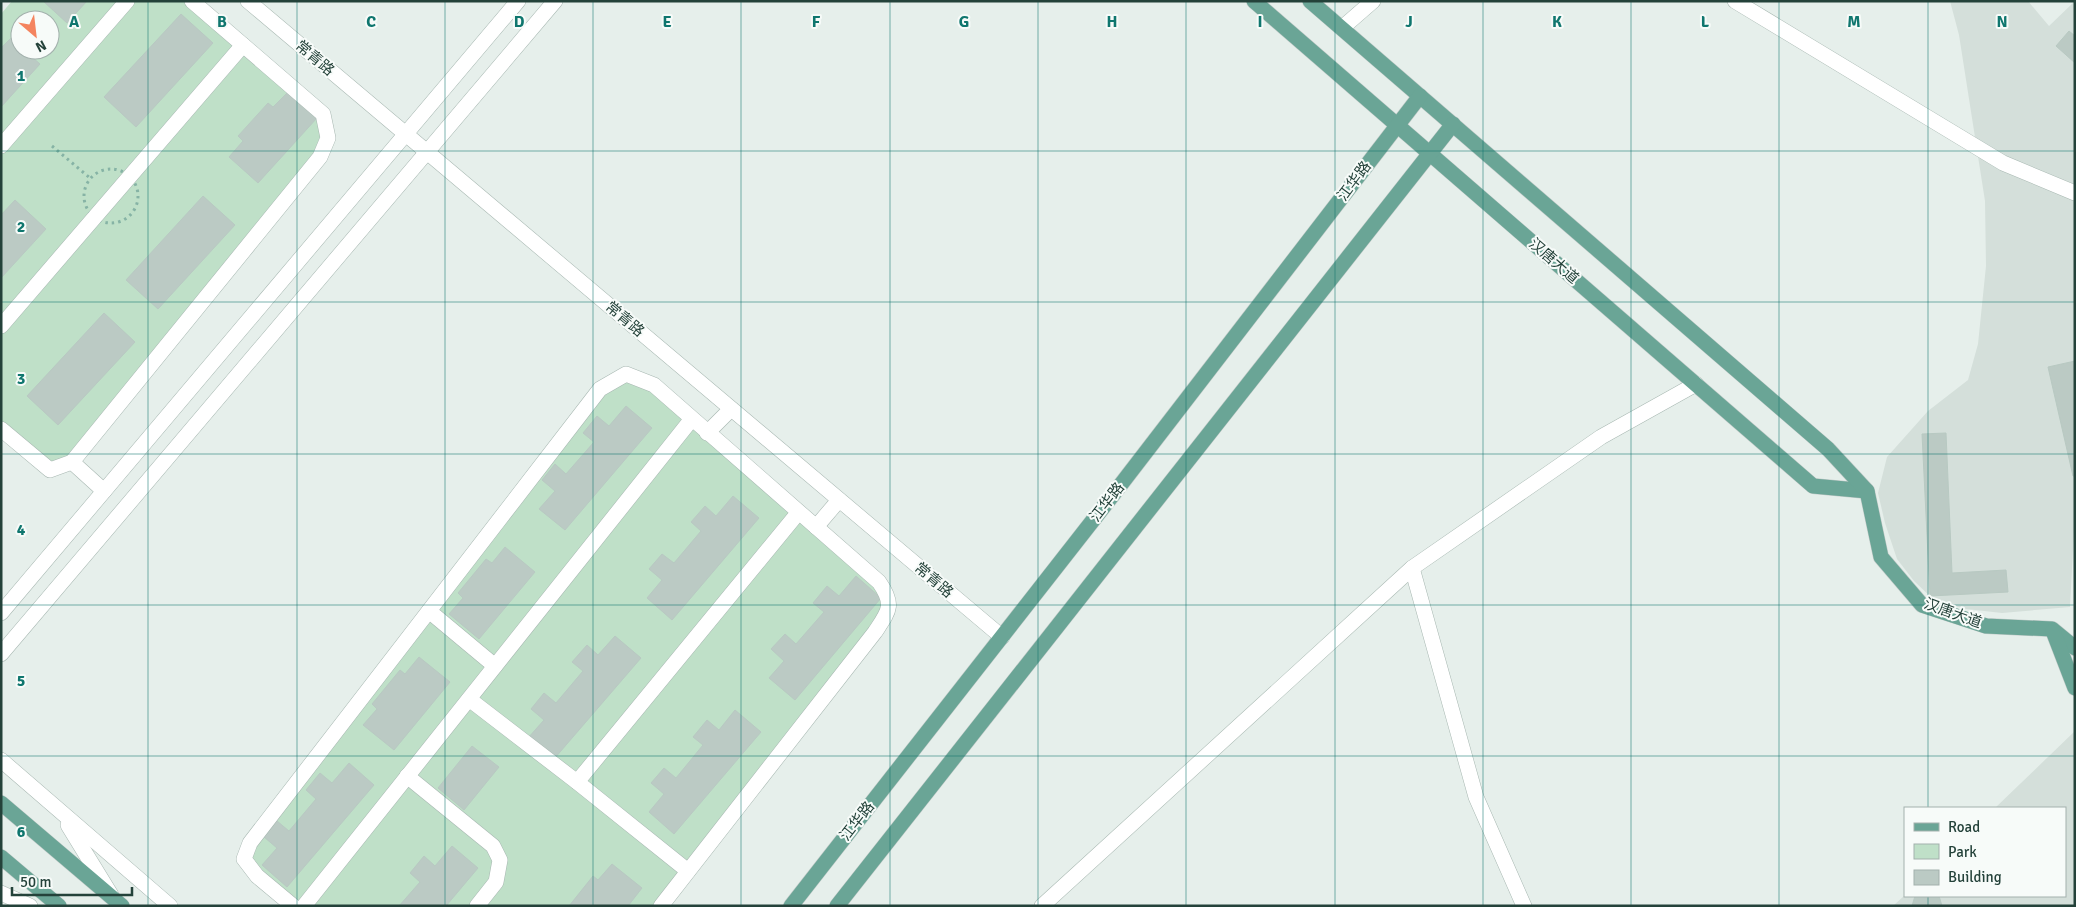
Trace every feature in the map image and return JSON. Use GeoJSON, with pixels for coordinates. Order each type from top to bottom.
{"type":"FeatureCollection","features":[{"type":"Feature","properties":{"kind":"main road","name":"汉唐大道"},"geometry":{"type":"LineString","coordinates":[[1254,1],[1813,486],[1867,491],[1881,557],[1922,605],[1986,626],[2052,629]]}},
{"type":"Feature","properties":{"kind":"main road"},"geometry":{"type":"LineString","coordinates":[[1310,1],[1828,449],[1867,491]]}},
{"type":"Feature","properties":{"kind":"main road","name":"江华路"},"geometry":{"type":"LineString","coordinates":[[791,906],[1002,637],[1420,96]]}},
{"type":"Feature","properties":{"kind":"main road"},"geometry":{"type":"LineString","coordinates":[[837,906],[1453,124]]}},
{"type":"Feature","properties":{"kind":"main road"},"geometry":{"type":"LineString","coordinates":[[2052,629],[2075,648]]}},
{"type":"Feature","properties":{"kind":"main road"},"geometry":{"type":"LineString","coordinates":[[2052,629],[2075,688]]}},
{"type":"Feature","properties":{"kind":"main road"},"geometry":{"type":"LineString","coordinates":[[1,803],[118,902]]}},
{"type":"Feature","properties":{"kind":"main road"},"geometry":{"type":"LineString","coordinates":[[1,857],[58,906]]}},
{"type":"Feature","properties":{"kind":"street"},"geometry":{"type":"LineString","coordinates":[[1,146],[128,1]]}},
{"type":"Feature","properties":{"kind":"street"},"geometry":{"type":"LineString","coordinates":[[1,429],[50,470],[72,462],[320,158],[328,138],[323,114],[192,1]]}},
{"type":"Feature","properties":{"kind":"street","name":"常青路"},"geometry":{"type":"LineString","coordinates":[[248,1],[1002,637]]}},
{"type":"Feature","properties":{"kind":"street"},"geometry":{"type":"LineString","coordinates":[[1,613],[518,1]]}},
{"type":"Feature","properties":{"kind":"street"},"geometry":{"type":"LineString","coordinates":[[1,654],[555,1]]}},
{"type":"Feature","properties":{"kind":"street"},"geometry":{"type":"LineString","coordinates":[[1342,28],[1373,1]]}},
{"type":"Feature","properties":{"kind":"street"},"geometry":{"type":"LineString","coordinates":[[1736,1],[2003,163],[2075,193]]}},
{"type":"Feature","properties":{"kind":"street"},"geometry":{"type":"LineString","coordinates":[[1,326],[243,45]]}},
{"type":"Feature","properties":{"kind":"street"},"geometry":{"type":"LineString","coordinates":[[293,906],[257,876],[244,859],[250,843],[600,389],[626,374],[654,386],[879,582],[889,596],[888,613],[661,906]]}},
{"type":"Feature","properties":{"kind":"street"},"geometry":{"type":"LineString","coordinates":[[1042,906],[1412,568],[1601,437],[1696,384]]}},
{"type":"Feature","properties":{"kind":"street"},"geometry":{"type":"LineString","coordinates":[[707,433],[731,408]]}},
{"type":"Feature","properties":{"kind":"street"},"geometry":{"type":"LineString","coordinates":[[304,906],[692,420]]}},
{"type":"Feature","properties":{"kind":"street"},"geometry":{"type":"LineString","coordinates":[[72,462],[104,491]]}},
{"type":"Feature","properties":{"kind":"street"},"geometry":{"type":"LineString","coordinates":[[816,528],[839,500]]}},
{"type":"Feature","properties":{"kind":"street"},"geometry":{"type":"LineString","coordinates":[[577,782],[798,513]]}},
{"type":"Feature","properties":{"kind":"street"},"geometry":{"type":"LineString","coordinates":[[1412,568],[1476,798],[1524,906]]}},
{"type":"Feature","properties":{"kind":"street"},"geometry":{"type":"LineString","coordinates":[[429,611],[495,666]]}},
{"type":"Feature","properties":{"kind":"street"},"geometry":{"type":"LineString","coordinates":[[469,699],[688,871]]}},
{"type":"Feature","properties":{"kind":"street"},"geometry":{"type":"LineString","coordinates":[[1,760],[170,906]]}},
{"type":"Feature","properties":{"kind":"street"},"geometry":{"type":"LineString","coordinates":[[407,776],[493,846],[500,860],[496,882],[477,906]]}},
{"type":"Feature","properties":{"kind":"street"},"geometry":{"type":"LineString","coordinates":[[61,813],[118,902]]}},
{"type":"Feature","properties":{"kind":"street"},"geometry":{"type":"LineString","coordinates":[[1,893],[30,906]]}},
{"type":"Feature","properties":{"kind":"street"},"geometry":{"type":"LineString","coordinates":[[1,900],[8,906]]}},
{"type":"Feature","properties":{"kind":"path"},"geometry":{"type":"LineString","coordinates":[[52,146],[90,178]]}},
{"type":"Feature","properties":{"kind":"shaded area"},"geometry":{"type":"Polygon","coordinates":[[[1950,1],[2028,1],[2049,26],[2075,1],[2075,511],[2070,607],[2002,613],[1966,609],[1934,600],[1914,581],[1897,559],[1885,523],[1878,493],[1887,457],[1928,411],[1968,380],[1978,344],[1986,266],[1985,201],[1959,35],[1950,1]]]}},
{"type":"Feature","properties":{"kind":"shaded area"},"geometry":{"type":"Polygon","coordinates":[[[2075,731],[2075,906],[1893,906],[1904,896],[2066,897],[2066,807],[1996,807],[2075,731]]]}},
{"type":"Feature","properties":{"kind":"green space"},"geometry":{"type":"Polygon","coordinates":[[[12,1],[192,1],[323,114],[328,138],[72,462],[50,470],[1,429],[1,14],[12,1]]]}},
{"type":"Feature","properties":{"kind":"green space"},"geometry":{"type":"Polygon","coordinates":[[[617,377],[654,385],[889,596],[887,613],[661,906],[293,906],[244,859],[617,377]]]}},
{"type":"Feature","properties":{"kind":"building"},"geometry":{"type":"Polygon","coordinates":[[[43,1],[87,1],[67,23],[60,17],[60,10],[53,10],[43,1]]]}},
{"type":"Feature","properties":{"kind":"building"},"geometry":{"type":"Polygon","coordinates":[[[181,14],[213,43],[136,127],[104,97],[181,14]]]}},
{"type":"Feature","properties":{"kind":"building"},"geometry":{"type":"Polygon","coordinates":[[[2069,31],[2075,36],[2075,63],[2056,46],[2069,31]]]}},
{"type":"Feature","properties":{"kind":"building"},"geometry":{"type":"Polygon","coordinates":[[[10,39],[10,60],[35,60],[40,64],[1,107],[1,48],[10,39]]]}},
{"type":"Feature","properties":{"kind":"building"},"geometry":{"type":"Polygon","coordinates":[[[288,92],[317,118],[258,183],[229,157],[243,141],[238,136],[268,103],[273,107],[288,92]]]}},
{"type":"Feature","properties":{"kind":"building"},"geometry":{"type":"Polygon","coordinates":[[[203,196],[235,225],[158,309],[126,280],[203,196]]]}},
{"type":"Feature","properties":{"kind":"building"},"geometry":{"type":"Polygon","coordinates":[[[15,200],[46,229],[1,278],[1,215],[15,200]]]}},
{"type":"Feature","properties":{"kind":"building"},"geometry":{"type":"Polygon","coordinates":[[[104,313],[135,342],[58,425],[27,396],[104,313]]]}},
{"type":"Feature","properties":{"kind":"building"},"geometry":{"type":"Polygon","coordinates":[[[2075,361],[2075,476],[2073,476],[2048,367],[2075,361]]]}},
{"type":"Feature","properties":{"kind":"building"},"geometry":{"type":"Polygon","coordinates":[[[626,406],[652,428],[565,530],[539,509],[555,491],[542,480],[555,464],[566,474],[594,442],[583,433],[597,416],[609,426],[626,406]]]}},
{"type":"Feature","properties":{"kind":"building"},"geometry":{"type":"Polygon","coordinates":[[[1946,433],[1952,573],[2006,570],[2008,592],[1930,596],[1922,434],[1946,433]]]}},
{"type":"Feature","properties":{"kind":"building"},"geometry":{"type":"Polygon","coordinates":[[[733,496],[759,518],[672,620],[647,598],[662,580],[649,569],[662,554],[674,563],[701,531],[691,522],[705,506],[716,516],[733,496]]]}},
{"type":"Feature","properties":{"kind":"building"},"geometry":{"type":"Polygon","coordinates":[[[505,547],[535,572],[479,639],[449,614],[463,598],[458,593],[486,559],[492,563],[505,547]]]}},
{"type":"Feature","properties":{"kind":"building"},"geometry":{"type":"Polygon","coordinates":[[[856,576],[881,598],[795,700],[769,678],[784,661],[771,649],[785,634],[796,644],[824,612],[813,603],[827,586],[839,596],[856,576]]]}},
{"type":"Feature","properties":{"kind":"building"},"geometry":{"type":"Polygon","coordinates":[[[615,636],[641,658],[554,759],[528,738],[544,720],[531,709],[544,693],[556,703],[583,671],[572,662],[587,645],[598,655],[615,636]]]}},
{"type":"Feature","properties":{"kind":"building"},"geometry":{"type":"Polygon","coordinates":[[[419,657],[450,682],[394,750],[363,725],[377,709],[372,704],[400,670],[405,674],[419,657]]]}},
{"type":"Feature","properties":{"kind":"building"},"geometry":{"type":"Polygon","coordinates":[[[735,710],[761,732],[674,834],[649,812],[664,794],[651,783],[664,768],[676,778],[703,745],[693,737],[707,720],[719,730],[735,710]]]}},
{"type":"Feature","properties":{"kind":"building"},"geometry":{"type":"Polygon","coordinates":[[[472,746],[499,767],[464,810],[438,788],[472,746]]]}},
{"type":"Feature","properties":{"kind":"building"},"geometry":{"type":"Polygon","coordinates":[[[349,763],[374,785],[287,887],[262,865],[277,848],[264,837],[277,821],[289,831],[316,799],[306,790],[320,773],[332,783],[349,763]]]}},
{"type":"Feature","properties":{"kind":"building"},"geometry":{"type":"Polygon","coordinates":[[[452,846],[478,868],[446,906],[399,906],[420,882],[410,873],[424,856],[435,866],[452,846]]]}},
{"type":"Feature","properties":{"kind":"building"},"geometry":{"type":"Polygon","coordinates":[[[612,864],[642,888],[628,906],[569,906],[593,876],[598,880],[612,864]]]}},
{"type":"Feature","properties":{"kind":"building"},"geometry":{"type":"Polygon","coordinates":[[[1915,897],[1939,897],[1942,906],[1912,906],[1915,897]]]}}]}
